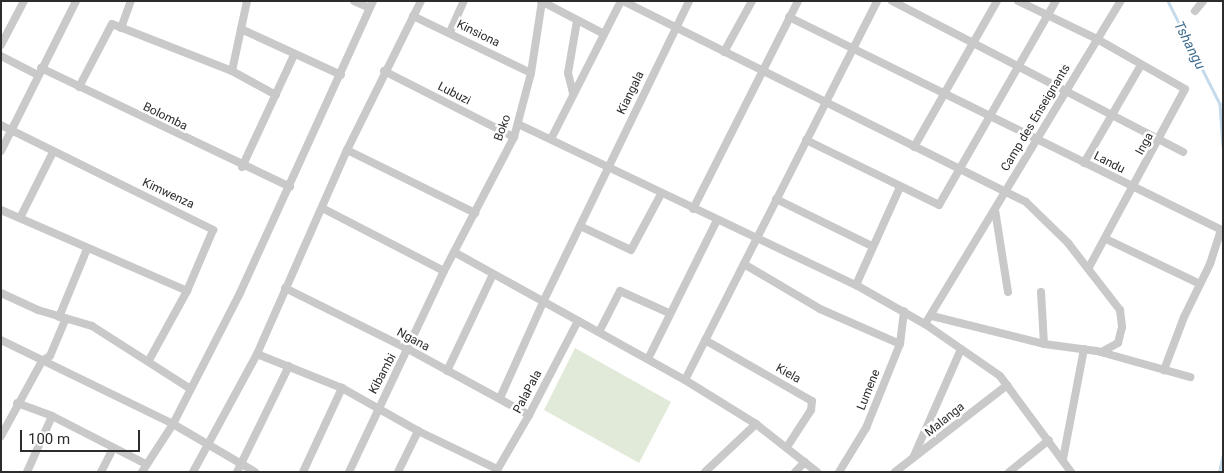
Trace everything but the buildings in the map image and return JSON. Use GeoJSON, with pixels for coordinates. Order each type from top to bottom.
{"type":"FeatureCollection","features":[{"type":"Feature","properties":{"kind":"street"},"geometry":{"type":"LineString","coordinates":[[1,45],[24,1]]}},
{"type":"Feature","properties":{"kind":"street"},"geometry":{"type":"LineString","coordinates":[[1,151],[39,71],[76,1]]}},
{"type":"Feature","properties":{"kind":"street"},"geometry":{"type":"LineString","coordinates":[[121,28],[131,1]]}},
{"type":"Feature","properties":{"kind":"street"},"geometry":{"type":"LineString","coordinates":[[232,71],[247,1]]}},
{"type":"Feature","properties":{"kind":"street"},"geometry":{"type":"LineString","coordinates":[[142,472],[173,424],[189,388],[290,187],[341,76],[371,4],[354,1]]}},
{"type":"Feature","properties":{"kind":"street"},"geometry":{"type":"LineString","coordinates":[[193,472],[206,444],[257,354],[347,150],[384,71],[420,1]]}},
{"type":"Feature","properties":{"kind":"street"},"geometry":{"type":"LineString","coordinates":[[450,32],[464,1]]}},
{"type":"Feature","properties":{"kind":"street"},"geometry":{"type":"LineString","coordinates":[[542,1],[561,9],[577,21],[604,34]]}},
{"type":"Feature","properties":{"kind":"street","name":"Boko"},"geometry":{"type":"LineString","coordinates":[[454,252],[514,137],[531,73],[542,1]]}},
{"type":"Feature","properties":{"kind":"street"},"geometry":{"type":"LineString","coordinates":[[551,138],[622,1],[825,104],[1026,202],[1089,267],[1120,310],[1122,327],[1118,342],[1101,352]]}},
{"type":"Feature","properties":{"kind":"street","name":"Kiangala"},"geometry":{"type":"LineString","coordinates":[[607,167],[689,1]]}},
{"type":"Feature","properties":{"kind":"street"},"geometry":{"type":"LineString","coordinates":[[724,52],[752,1]]}},
{"type":"Feature","properties":{"kind":"street"},"geometry":{"type":"LineString","coordinates":[[693,209],[798,1]]}},
{"type":"Feature","properties":{"kind":"street"},"geometry":{"type":"LineString","coordinates":[[685,380],[852,47],[877,1]]}},
{"type":"Feature","properties":{"kind":"street"},"geometry":{"type":"LineString","coordinates":[[892,1],[1183,152]]}},
{"type":"Feature","properties":{"kind":"street"},"geometry":{"type":"LineString","coordinates":[[914,147],[997,1]]}},
{"type":"Feature","properties":{"kind":"street"},"geometry":{"type":"LineString","coordinates":[[1018,1],[1097,39],[1141,64],[1113,116],[1084,163]]}},
{"type":"Feature","properties":{"kind":"street"},"geometry":{"type":"LineString","coordinates":[[806,140],[939,205],[958,168],[1056,1]]}},
{"type":"Feature","properties":{"kind":"street"},"geometry":{"type":"LineString","coordinates":[[1097,39],[1121,1]]}},
{"type":"Feature","properties":{"kind":"street"},"geometry":{"type":"LineString","coordinates":[[1195,11],[1203,1]]}},
{"type":"Feature","properties":{"kind":"street","name":"Kinsiona"},"geometry":{"type":"LineString","coordinates":[[413,16],[450,32],[531,73]]}},
{"type":"Feature","properties":{"kind":"street","name":"Landu"},"geometry":{"type":"LineString","coordinates":[[789,17],[1037,138],[1133,188],[1218,228],[1222,235],[1200,284]]}},
{"type":"Feature","properties":{"kind":"street"},"geometry":{"type":"LineString","coordinates":[[573,93],[568,73],[577,21]]}},
{"type":"Feature","properties":{"kind":"street"},"geometry":{"type":"LineString","coordinates":[[79,87],[109,26],[121,28],[232,71],[276,95]]}},
{"type":"Feature","properties":{"kind":"street"},"geometry":{"type":"LineString","coordinates":[[241,29],[341,76]]}},
{"type":"Feature","properties":{"kind":"street","name":"Camp des Enseignants"},"geometry":{"type":"LineString","coordinates":[[925,324],[932,316],[1097,39]]}},
{"type":"Feature","properties":{"kind":"street"},"geometry":{"type":"LineString","coordinates":[[242,167],[294,55]]}},
{"type":"Feature","properties":{"kind":"street","name":"Bolomba"},"geometry":{"type":"LineString","coordinates":[[1,56],[79,87],[242,167],[290,187]]}},
{"type":"Feature","properties":{"kind":"street","name":"Inga"},"geometry":{"type":"LineString","coordinates":[[1089,267],[1184,94],[1182,86],[1141,64]]}},
{"type":"Feature","properties":{"kind":"street","name":"Lubuzi"},"geometry":{"type":"LineString","coordinates":[[384,71],[514,137]]}},
{"type":"Feature","properties":{"kind":"street"},"geometry":{"type":"LineString","coordinates":[[518,124],[551,138],[661,194],[757,237],[856,285],[925,324],[1000,376],[1071,472]]}},
{"type":"Feature","properties":{"kind":"street","name":"Kimwenza"},"geometry":{"type":"LineString","coordinates":[[1,125],[213,230],[187,291],[149,360]]}},
{"type":"Feature","properties":{"kind":"street"},"geometry":{"type":"LineString","coordinates":[[347,150],[475,213]]}},
{"type":"Feature","properties":{"kind":"street"},"geometry":{"type":"LineString","coordinates":[[20,218],[53,152]]}},
{"type":"Feature","properties":{"kind":"street"},"geometry":{"type":"LineString","coordinates":[[500,398],[607,167]]}},
{"type":"Feature","properties":{"kind":"street"},"geometry":{"type":"LineString","coordinates":[[856,285],[900,187]]}},
{"type":"Feature","properties":{"kind":"street"},"geometry":{"type":"LineString","coordinates":[[580,226],[631,250],[661,194]]}},
{"type":"Feature","properties":{"kind":"street"},"geometry":{"type":"LineString","coordinates":[[776,199],[872,246]]}},
{"type":"Feature","properties":{"kind":"street"},"geometry":{"type":"LineString","coordinates":[[322,208],[444,270]]}},
{"type":"Feature","properties":{"kind":"street"},"geometry":{"type":"LineString","coordinates":[[1,210],[187,291]]}},
{"type":"Feature","properties":{"kind":"street"},"geometry":{"type":"LineString","coordinates":[[995,210],[1008,292]]}},
{"type":"Feature","properties":{"kind":"street"},"geometry":{"type":"LineString","coordinates":[[648,359],[716,220]]}},
{"type":"Feature","properties":{"kind":"street"},"geometry":{"type":"LineString","coordinates":[[1106,239],[1200,284],[1174,341],[1164,370]]}},
{"type":"Feature","properties":{"kind":"street"},"geometry":{"type":"LineString","coordinates":[[1,436],[42,361],[50,356],[87,249]]}},
{"type":"Feature","properties":{"kind":"street"},"geometry":{"type":"LineString","coordinates":[[454,252],[544,300],[685,380],[756,424],[816,472]]}},
{"type":"Feature","properties":{"kind":"street","name":"Kibambi"},"geometry":{"type":"LineString","coordinates":[[378,407],[408,350],[454,252]]}},
{"type":"Feature","properties":{"kind":"street"},"geometry":{"type":"LineString","coordinates":[[744,264],[820,308],[900,344]]}},
{"type":"Feature","properties":{"kind":"street"},"geometry":{"type":"LineString","coordinates":[[447,371],[493,274]]}},
{"type":"Feature","properties":{"kind":"street","name":"Ngana"},"geometry":{"type":"LineString","coordinates":[[285,288],[408,350],[530,415]]}},
{"type":"Feature","properties":{"kind":"street"},"geometry":{"type":"LineString","coordinates":[[599,332],[620,291],[669,313]]}},
{"type":"Feature","properties":{"kind":"street"},"geometry":{"type":"LineString","coordinates":[[1041,292],[1044,344]]}},
{"type":"Feature","properties":{"kind":"street"},"geometry":{"type":"LineString","coordinates":[[1,293],[63,318],[92,326],[149,360],[166,375],[189,388]]}},
{"type":"Feature","properties":{"kind":"street","name":"Lumene"},"geometry":{"type":"LineString","coordinates":[[839,472],[866,428],[900,344],[904,311]]}},
{"type":"Feature","properties":{"kind":"street"},"geometry":{"type":"LineString","coordinates":[[932,316],[1044,344],[1101,352],[1190,376]]}},
{"type":"Feature","properties":{"kind":"street","name":"PalaPala"},"geometry":{"type":"LineString","coordinates":[[497,470],[530,415],[578,321]]}},
{"type":"Feature","properties":{"kind":"street"},"geometry":{"type":"LineString","coordinates":[[1,340],[173,424],[206,444],[238,468],[255,472]]}},
{"type":"Feature","properties":{"kind":"street","name":"Kiela"},"geometry":{"type":"LineString","coordinates":[[705,340],[812,401],[811,410],[787,447]]}},
{"type":"Feature","properties":{"kind":"street"},"geometry":{"type":"LineString","coordinates":[[912,459],[961,348]]}},
{"type":"Feature","properties":{"kind":"street"},"geometry":{"type":"LineString","coordinates":[[1063,459],[1084,349]]}},
{"type":"Feature","properties":{"kind":"street"},"geometry":{"type":"LineString","coordinates":[[257,354],[342,388],[418,431],[497,470]]}},
{"type":"Feature","properties":{"kind":"street"},"geometry":{"type":"LineString","coordinates":[[238,468],[289,366]]}},
{"type":"Feature","properties":{"kind":"street","name":"Malanga"},"geometry":{"type":"LineString","coordinates":[[895,472],[1007,384]]}},
{"type":"Feature","properties":{"kind":"street"},"geometry":{"type":"LineString","coordinates":[[303,472],[342,388]]}},
{"type":"Feature","properties":{"kind":"street"},"geometry":{"type":"LineString","coordinates":[[18,403],[52,416],[146,464]]}},
{"type":"Feature","properties":{"kind":"street"},"geometry":{"type":"LineString","coordinates":[[349,472],[378,407]]}},
{"type":"Feature","properties":{"kind":"street"},"geometry":{"type":"LineString","coordinates":[[27,472],[52,416]]}},
{"type":"Feature","properties":{"kind":"street"},"geometry":{"type":"LineString","coordinates":[[706,472],[756,424]]}},
{"type":"Feature","properties":{"kind":"street"},"geometry":{"type":"LineString","coordinates":[[398,472],[418,431]]}},
{"type":"Feature","properties":{"kind":"street"},"geometry":{"type":"LineString","coordinates":[[1009,472],[1049,440]]}},
{"type":"Feature","properties":{"kind":"street"},"geometry":{"type":"LineString","coordinates":[[101,472],[113,448]]}},
{"type":"Feature","properties":{"kind":"street"},"geometry":{"type":"LineString","coordinates":[[795,472],[804,462]]}},
{"type":"Feature","properties":{"kind":"green space"},"geometry":{"type":"Polygon","coordinates":[[[575,348],[671,402],[639,463],[544,410],[575,348]]]}},
{"type":"Feature","properties":{"kind":"waterway","name":"Tshangu"},"geometry":{"type":"LineString","coordinates":[[1168,1],[1220,104],[1223,146]]}},
{"type":"Feature","properties":{"kind":"waterway","name":"Tshangu"},"geometry":{"type":"LineString","coordinates":[[1219,472],[1223,455]]}}]}
